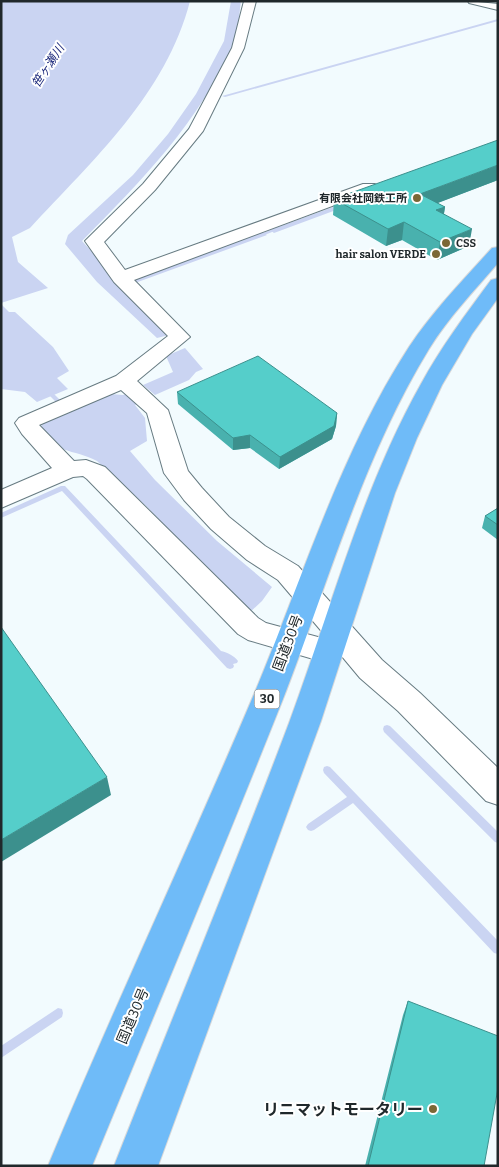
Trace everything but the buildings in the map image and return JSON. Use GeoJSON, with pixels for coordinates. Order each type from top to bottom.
{"type":"FeatureCollection","features":[{"type":"Feature","properties":{"kind":"highway","name":"国道30号"},"geometry":{"type":"LineString","coordinates":[[70,1166],[289,641],[373,433],[419,348],[451,304],[498,252]]}},
{"type":"Feature","properties":{"kind":"highway"},"geometry":{"type":"LineString","coordinates":[[136,1166],[305,720],[360,551],[405,437],[450,353],[475,312],[498,284]]}},
{"type":"Feature","properties":{"kind":"street"},"geometry":{"type":"LineString","coordinates":[[68,470],[30,429],[27,423],[82,397],[136,391],[169,345],[180,337],[125,282],[94,241],[149,187],[196,131],[238,48],[250,1]]}},
{"type":"Feature","properties":{"kind":"street"},"geometry":{"type":"LineString","coordinates":[[473,1],[498,7]]}},
{"type":"Feature","properties":{"kind":"street"},"geometry":{"type":"LineString","coordinates":[[125,282],[387,181]]}},
{"type":"Feature","properties":{"kind":"street"},"geometry":{"type":"LineString","coordinates":[[136,391],[161,419],[176,473],[193,494],[220,523],[256,552],[288,573],[307,594],[331,639],[371,669],[409,702],[498,790]]}},
{"type":"Feature","properties":{"kind":"street"},"geometry":{"type":"LineString","coordinates":[[1,500],[68,470],[86,468],[96,474],[248,626],[258,632],[289,641],[331,639]]}},
{"type":"Feature","properties":{"kind":"water","name":"笹ヶ瀬川"},"geometry":{"type":"Polygon","coordinates":[[[1,1],[190,1],[179,35],[164,66],[125,124],[30,228],[12,237],[18,262],[48,288],[1,303],[1,1]]]}},
{"type":"Feature","properties":{"kind":"water"},"geometry":{"type":"Polygon","coordinates":[[[231,1],[241,1],[236,38],[204,98],[168,149],[82,241],[169,335],[157,338],[97,282],[65,244],[68,235],[133,175],[168,134],[196,94],[224,41],[231,1]]]}},
{"type":"Feature","properties":{"kind":"water"},"geometry":{"type":"Polygon","coordinates":[[[498,147],[498,150],[274,233],[270,230],[498,147]]]}},
{"type":"Feature","properties":{"kind":"water"},"geometry":{"type":"Polygon","coordinates":[[[262,232],[267,235],[135,283],[132,281],[262,232]]]}},
{"type":"Feature","properties":{"kind":"water"},"geometry":{"type":"Polygon","coordinates":[[[1,304],[9,312],[15,312],[53,347],[69,371],[57,378],[68,389],[37,402],[25,392],[1,389],[1,304]]]}},
{"type":"Feature","properties":{"kind":"water"},"geometry":{"type":"Polygon","coordinates":[[[185,348],[203,369],[196,372],[189,380],[155,395],[143,385],[173,372],[166,356],[185,348]]]}},
{"type":"Feature","properties":{"kind":"water"},"geometry":{"type":"Polygon","coordinates":[[[98,393],[123,395],[128,393],[140,403],[135,405],[145,418],[147,441],[130,451],[155,480],[217,541],[272,587],[262,601],[249,613],[147,507],[97,461],[63,449],[49,440],[44,433],[41,423],[98,393]]]}},
{"type":"Feature","properties":{"kind":"waterway"},"geometry":{"type":"LineString","coordinates":[[224,96],[498,20]]}},
{"type":"Feature","properties":{"kind":"waterway"},"geometry":{"type":"LineString","coordinates":[[255,237],[280,228]]}},
{"type":"Feature","properties":{"kind":"waterway"},"geometry":{"type":"LineString","coordinates":[[46,389],[64,407]]}},
{"type":"Feature","properties":{"kind":"waterway"},"geometry":{"type":"LineString","coordinates":[[1,516],[63,488],[230,666]]}},
{"type":"Feature","properties":{"kind":"waterway"},"geometry":{"type":"LineString","coordinates":[[222,654],[234,661]]}},
{"type":"Feature","properties":{"kind":"waterway"},"geometry":{"type":"LineString","coordinates":[[387,729],[498,839]]}},
{"type":"Feature","properties":{"kind":"waterway"},"geometry":{"type":"LineString","coordinates":[[327,770],[498,949]]}},
{"type":"Feature","properties":{"kind":"waterway"},"geometry":{"type":"LineString","coordinates":[[311,827],[353,798]]}},
{"type":"Feature","properties":{"kind":"waterway"},"geometry":{"type":"LineString","coordinates":[[1,1053],[58,1013]]}},
{"type":"Feature","properties":{"kind":"place","name":"有限会社岡鉄工所"},"geometry":{"type":"Point","coordinates":[417,198]}},
{"type":"Feature","properties":{"kind":"place","name":"CSS"},"geometry":{"type":"Point","coordinates":[446,243]}},
{"type":"Feature","properties":{"kind":"place","name":"hair salon VERDE"},"geometry":{"type":"Point","coordinates":[436,254]}},
{"type":"Feature","properties":{"kind":"place","name":"リニマットモータリー"},"geometry":{"type":"Point","coordinates":[433,1109]}}]}
